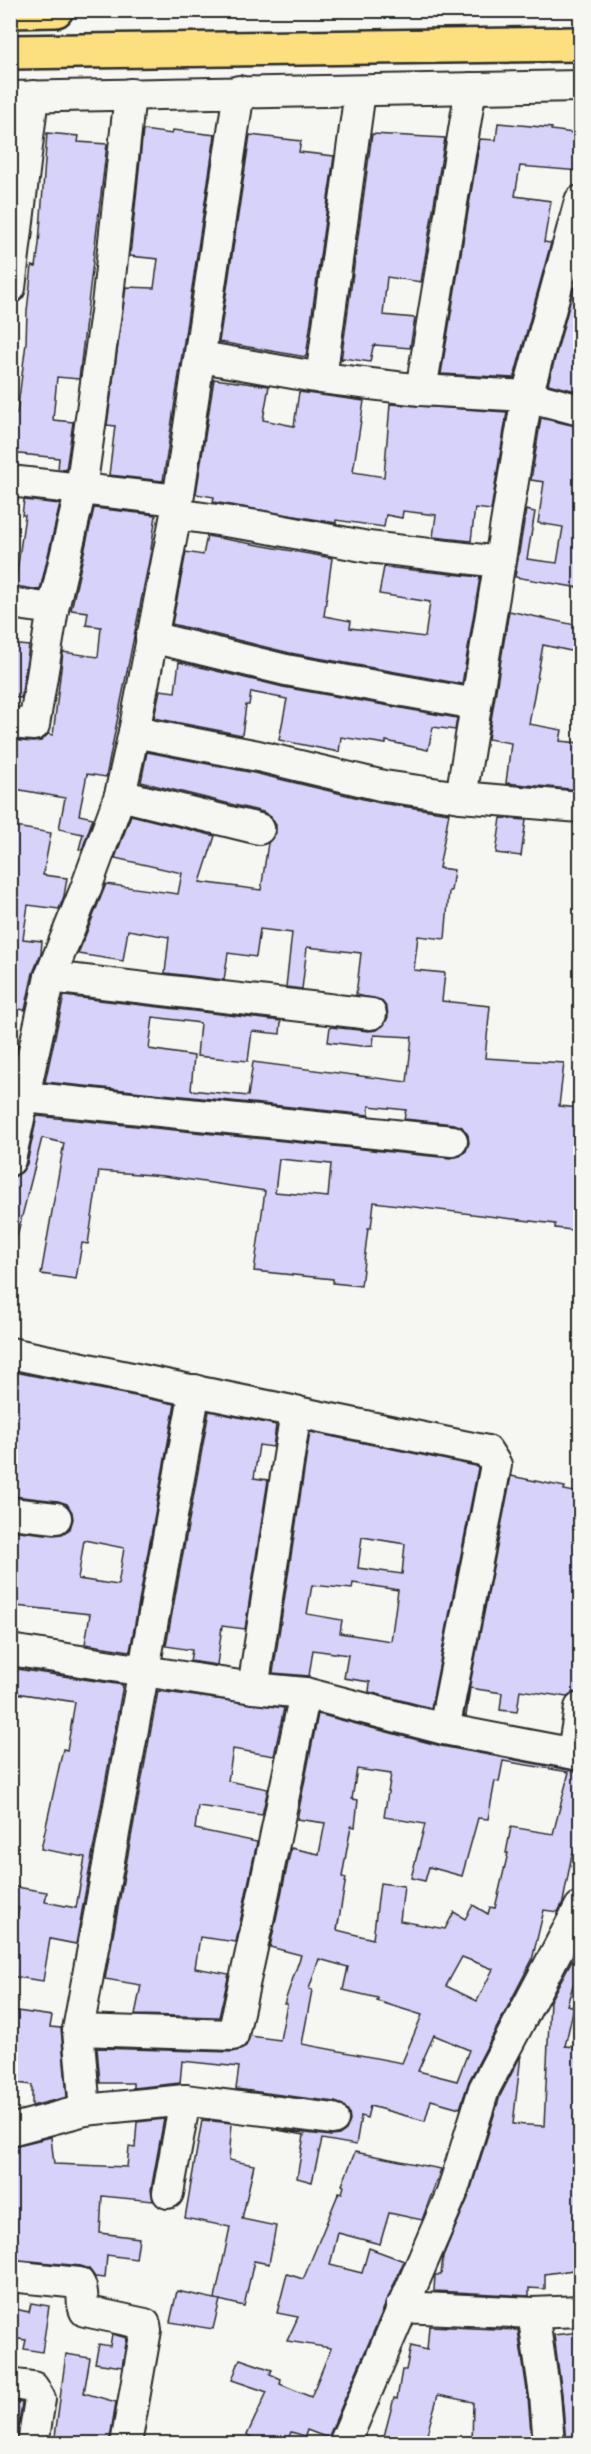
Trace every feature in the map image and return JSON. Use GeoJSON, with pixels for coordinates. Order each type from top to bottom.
{"type":"FeatureCollection","features":[{"type":"Feature","properties":{"kind":"main road"},"geometry":{"type":"LineString","coordinates":[[10,11],[56,10]]}},
{"type":"Feature","properties":{"kind":"main road"},"geometry":{"type":"LineString","coordinates":[[10,52],[580,44]]}},
{"type":"Feature","properties":{"kind":"street"},"geometry":{"type":"LineString","coordinates":[[10,288],[22,97],[240,91],[580,87]]}},
{"type":"Feature","properties":{"kind":"street"},"geometry":{"type":"LineString","coordinates":[[421,390],[471,88]]}},
{"type":"Feature","properties":{"kind":"street"},"geometry":{"type":"LineString","coordinates":[[10,1160],[24,1097],[22,1040],[86,888],[120,795],[134,732],[177,507],[240,91]]}},
{"type":"Feature","properties":{"kind":"street"},"geometry":{"type":"LineString","coordinates":[[321,378],[360,91]]}},
{"type":"Feature","properties":{"kind":"street"},"geometry":{"type":"LineString","coordinates":[[10,723],[34,725],[53,609],[81,489],[107,305],[130,94]]}},
{"type":"Feature","properties":{"kind":"street"},"geometry":{"type":"LineString","coordinates":[[461,798],[526,396],[580,201]]}},
{"type":"Feature","properties":{"kind":"street"},"geometry":{"type":"LineString","coordinates":[[201,357],[321,378],[421,390],[526,396],[580,410]]}},
{"type":"Feature","properties":{"kind":"street"},"geometry":{"type":"LineString","coordinates":[[10,481],[81,489],[368,547],[500,562]]}},
{"type":"Feature","properties":{"kind":"street"},"geometry":{"type":"LineString","coordinates":[[10,603],[53,609]]}},
{"type":"Feature","properties":{"kind":"street"},"geometry":{"type":"LineString","coordinates":[[151,637],[286,670],[476,704]]}},
{"type":"Feature","properties":{"kind":"street"},"geometry":{"type":"LineString","coordinates":[[134,732],[258,756],[384,786],[461,798],[580,807]]}},
{"type":"Feature","properties":{"kind":"street"},"geometry":{"type":"LineString","coordinates":[[120,795],[259,829]]}},
{"type":"Feature","properties":{"kind":"street"},"geometry":{"type":"LineString","coordinates":[[50,977],[371,1014]]}},
{"type":"Feature","properties":{"kind":"street"},"geometry":{"type":"LineString","coordinates":[[24,1097],[452,1141]]}},
{"type":"Feature","properties":{"kind":"street"},"geometry":{"type":"LineString","coordinates":[[10,1353],[487,1451],[496,1465],[444,1728]]}},
{"type":"Feature","properties":{"kind":"street"},"geometry":{"type":"LineString","coordinates":[[85,2110],[78,2030],[195,1390]]}},
{"type":"Feature","properties":{"kind":"street"},"geometry":{"type":"LineString","coordinates":[[253,1688],[296,1410]]}},
{"type":"Feature","properties":{"kind":"street"},"geometry":{"type":"LineString","coordinates":[[10,1513],[56,1518]]}},
{"type":"Feature","properties":{"kind":"street"},"geometry":{"type":"LineString","coordinates":[[10,1650],[253,1688],[305,1693],[444,1728],[577,1754],[580,1708]]}},
{"type":"Feature","properties":{"kind":"street"},"geometry":{"type":"LineString","coordinates":[[78,2030],[232,2035],[260,1916],[305,1693]]}},
{"type":"Feature","properties":{"kind":"street"},"geometry":{"type":"LineString","coordinates":[[344,2444],[452,2193],[484,2089],[580,1907]]}},
{"type":"Feature","properties":{"kind":"street"},"geometry":{"type":"LineString","coordinates":[[168,2193],[185,2100]]}},
{"type":"Feature","properties":{"kind":"street"},"geometry":{"type":"LineString","coordinates":[[10,2130],[85,2110],[185,2100],[333,2119]]}},
{"type":"Feature","properties":{"kind":"street"},"geometry":{"type":"LineString","coordinates":[[10,2276],[79,2283],[82,2288],[82,2306],[85,2311],[145,2324],[146,2330],[126,2444]]}},
{"type":"Feature","properties":{"kind":"street"},"geometry":{"type":"LineString","coordinates":[[401,2307],[533,2313],[580,2312]]}},
{"type":"Feature","properties":{"kind":"street"},"geometry":{"type":"LineString","coordinates":[[533,2313],[545,2395],[549,2444]]}},
{"type":"Feature","properties":{"kind":"street"},"geometry":{"type":"LineString","coordinates":[[10,2384],[33,2387],[38,2393],[40,2399],[33,2444]]}},
{"type":"Feature","properties":{"kind":"building"},"geometry":{"type":"Polygon","coordinates":[[[498,123],[552,128],[551,130],[580,134],[580,171],[520,166],[515,196],[551,201],[544,242],[551,243],[514,378],[441,374],[480,139],[496,140],[498,123]]]}},
{"type":"Feature","properties":{"kind":"building"},"geometry":{"type":"Polygon","coordinates":[[[143,130],[172,134],[173,130],[215,135],[163,481],[109,475],[115,426],[107,425],[126,287],[154,288],[158,259],[130,256],[143,130]]]}},
{"type":"Feature","properties":{"kind":"building"},"geometry":{"type":"Polygon","coordinates":[[[47,133],[79,136],[78,142],[107,144],[79,379],[57,377],[53,420],[73,422],[66,470],[58,469],[59,458],[10,453],[13,414],[17,414],[26,343],[32,266],[36,267],[39,244],[47,133]]]}},
{"type":"Feature","properties":{"kind":"building"},"geometry":{"type":"Polygon","coordinates":[[[372,134],[445,138],[421,282],[387,277],[383,315],[415,318],[410,348],[375,345],[370,362],[343,358],[341,361],[372,134]]]}},
{"type":"Feature","properties":{"kind":"building"},"geometry":{"type":"Polygon","coordinates":[[[250,135],[301,141],[299,152],[334,156],[306,357],[219,342],[250,135]]]}},
{"type":"Feature","properties":{"kind":"building"},"geometry":{"type":"Polygon","coordinates":[[[580,265],[580,392],[548,384],[580,265]]]}},
{"type":"Feature","properties":{"kind":"building"},"geometry":{"type":"Polygon","coordinates":[[[214,379],[269,386],[263,420],[294,426],[299,392],[364,401],[353,472],[384,477],[390,404],[507,412],[491,510],[475,508],[471,541],[433,537],[436,515],[403,511],[402,518],[386,515],[384,527],[336,520],[336,523],[213,502],[214,497],[196,494],[214,379]]]}},
{"type":"Feature","properties":{"kind":"building"},"geometry":{"type":"Polygon","coordinates":[[[541,418],[580,427],[580,588],[515,577],[526,510],[535,512],[527,559],[557,563],[563,527],[538,523],[544,482],[531,480],[541,418]]]}},
{"type":"Feature","properties":{"kind":"building"},"geometry":{"type":"Polygon","coordinates":[[[24,500],[60,504],[40,590],[15,586],[25,515],[22,515],[24,500]]]}},
{"type":"Feature","properties":{"kind":"building"},"geometry":{"type":"Polygon","coordinates":[[[94,508],[156,515],[106,777],[87,774],[79,815],[93,818],[82,850],[79,849],[83,834],[59,829],[65,798],[10,788],[10,740],[33,742],[41,741],[48,734],[53,735],[63,652],[98,657],[101,627],[86,625],[88,612],[71,610],[94,508]]]}},
{"type":"Feature","properties":{"kind":"building"},"geometry":{"type":"Polygon","coordinates":[[[207,536],[332,558],[324,616],[351,621],[350,628],[425,637],[430,602],[379,594],[384,567],[480,577],[462,684],[290,653],[172,624],[186,552],[203,555],[207,536]]]}},
{"type":"Feature","properties":{"kind":"building"},"geometry":{"type":"Polygon","coordinates":[[[509,611],[580,626],[580,653],[543,645],[529,724],[562,730],[560,741],[580,743],[580,790],[506,783],[511,743],[488,739],[509,611]]]}},
{"type":"Feature","properties":{"kind":"building"},"geometry":{"type":"Polygon","coordinates":[[[10,644],[29,646],[21,698],[10,696],[10,644]]]}},
{"type":"Feature","properties":{"kind":"building"},"geometry":{"type":"Polygon","coordinates":[[[179,662],[283,687],[457,718],[455,730],[433,727],[428,750],[386,741],[386,744],[341,737],[339,752],[279,740],[287,699],[251,692],[249,705],[246,705],[242,735],[154,718],[160,690],[175,692],[179,662]]]}},
{"type":"Feature","properties":{"kind":"building"},"geometry":{"type":"Polygon","coordinates":[[[147,752],[254,773],[380,803],[449,813],[439,868],[454,870],[451,891],[449,891],[445,939],[418,936],[414,970],[445,973],[442,1001],[490,1006],[485,1058],[564,1063],[559,1106],[580,1108],[580,1161],[574,1213],[580,1214],[580,1231],[555,1228],[555,1224],[374,1202],[371,1228],[368,1228],[361,1286],[333,1283],[333,1279],[254,1271],[265,1191],[164,1176],[99,1171],[88,1244],[82,1243],[76,1279],[41,1274],[64,1143],[42,1138],[16,1240],[10,1239],[10,1189],[14,1177],[22,1172],[27,1164],[37,1116],[450,1158],[460,1156],[466,1151],[469,1143],[468,1135],[462,1127],[454,1124],[404,1119],[406,1110],[369,1106],[369,1115],[45,1082],[64,996],[281,1021],[280,1034],[252,1031],[248,1061],[197,1056],[200,1023],[153,1017],[149,1049],[194,1056],[191,1090],[248,1096],[253,1062],[407,1082],[412,1037],[374,1035],[373,1045],[361,1046],[328,1042],[330,1027],[377,1030],[384,1025],[388,1017],[387,1008],[381,1000],[356,995],[361,953],[307,947],[302,989],[286,987],[292,933],[260,929],[256,957],[228,953],[224,980],[165,973],[169,937],[128,930],[123,961],[78,954],[106,884],[178,894],[182,873],[115,858],[131,815],[215,836],[200,882],[261,890],[268,843],[276,833],[276,825],[271,817],[263,812],[141,782],[147,752]],[[279,1159],[275,1192],[328,1197],[331,1164],[279,1159]]]}},
{"type":"Feature","properties":{"kind":"building"},"geometry":{"type":"Polygon","coordinates":[[[501,818],[526,820],[521,856],[496,853],[501,818]]]}},
{"type":"Feature","properties":{"kind":"building"},"geometry":{"type":"Polygon","coordinates":[[[10,826],[51,833],[43,875],[67,878],[59,909],[28,905],[23,939],[42,941],[41,953],[33,973],[25,1010],[10,1008],[10,826]]]}},
{"type":"Feature","properties":{"kind":"building"},"geometry":{"type":"Polygon","coordinates":[[[10,1043],[18,1044],[10,1077],[10,1043]]]}},
{"type":"Feature","properties":{"kind":"building"},"geometry":{"type":"Polygon","coordinates":[[[10,1371],[175,1404],[130,1651],[85,1644],[90,1614],[16,1606],[17,1599],[10,1599],[10,1530],[62,1534],[70,1529],[73,1519],[67,1504],[13,1496],[18,1459],[10,1457],[10,1371]],[[84,1540],[78,1579],[118,1585],[124,1548],[84,1540]]]}},
{"type":"Feature","properties":{"kind":"building"},"geometry":{"type":"Polygon","coordinates":[[[209,1411],[276,1425],[273,1447],[259,1445],[254,1478],[268,1480],[245,1629],[222,1626],[217,1665],[190,1661],[192,1650],[166,1646],[209,1411]]]}},
{"type":"Feature","properties":{"kind":"building"},"geometry":{"type":"Polygon","coordinates":[[[310,1432],[476,1466],[478,1468],[431,1708],[369,1692],[370,1682],[344,1678],[348,1655],[313,1650],[309,1676],[273,1673],[310,1432]],[[362,1537],[358,1568],[402,1574],[405,1544],[362,1537]],[[353,1583],[352,1589],[312,1585],[307,1614],[342,1620],[340,1633],[391,1641],[398,1590],[353,1583]]]}},
{"type":"Feature","properties":{"kind":"building"},"geometry":{"type":"Polygon","coordinates":[[[511,1476],[565,1487],[564,1490],[580,1493],[579,1691],[567,1697],[520,1690],[517,1712],[500,1710],[502,1693],[470,1688],[466,1716],[464,1715],[511,1476]]]}},
{"type":"Feature","properties":{"kind":"building"},"geometry":{"type":"Polygon","coordinates":[[[10,1668],[123,1685],[76,1944],[50,1939],[43,1981],[10,1976],[10,1946],[19,1908],[10,1906],[10,1886],[47,1892],[45,1902],[76,1908],[85,1857],[41,1849],[63,1749],[67,1750],[75,1702],[16,1693],[16,1687],[10,1687],[10,1668]]]}},
{"type":"Feature","properties":{"kind":"building"},"geometry":{"type":"Polygon","coordinates":[[[158,1691],[284,1708],[274,1756],[233,1749],[228,1781],[268,1789],[262,1815],[198,1806],[195,1829],[257,1842],[236,1942],[200,1937],[195,1968],[229,1974],[219,2017],[135,2015],[141,1985],[105,1979],[158,1691]]]}},
{"type":"Feature","properties":{"kind":"building"},"geometry":{"type":"Polygon","coordinates":[[[318,1714],[441,1746],[580,1772],[580,1856],[572,1854],[563,1902],[558,1912],[544,1910],[532,1960],[469,2081],[460,2108],[431,2100],[425,2121],[370,2106],[367,2118],[361,2116],[356,2145],[322,2139],[312,2182],[297,2178],[304,2135],[272,2129],[339,2135],[346,2130],[350,2121],[349,2112],[343,2105],[236,2089],[239,2067],[182,2061],[180,2083],[133,2088],[133,2083],[100,2083],[97,2048],[232,2052],[246,2046],[250,2036],[280,2040],[287,2004],[284,2004],[301,1955],[270,1947],[291,1848],[319,1854],[325,1823],[297,1819],[318,1714]],[[503,1761],[499,1782],[495,1781],[488,1819],[478,1818],[462,1876],[429,1867],[425,1881],[411,1878],[425,1824],[384,1817],[391,1774],[357,1769],[352,1799],[358,1800],[355,1827],[351,1826],[342,1877],[346,1878],[337,1930],[373,1939],[380,1883],[404,1886],[400,1921],[445,1929],[454,1912],[465,1919],[473,1905],[488,1914],[490,1907],[495,1908],[508,1853],[506,1853],[511,1827],[553,1834],[569,1772],[503,1761]],[[462,1957],[446,1986],[477,2001],[493,1969],[462,1957]],[[319,1959],[309,1989],[312,1990],[302,2044],[402,2063],[422,2015],[377,2001],[378,1998],[343,1990],[348,1967],[319,1959]],[[434,2035],[418,2071],[457,2081],[469,2050],[434,2035]]]}},
{"type":"Feature","properties":{"kind":"building"},"geometry":{"type":"Polygon","coordinates":[[[572,1960],[580,1963],[567,2005],[574,2007],[565,2046],[576,2047],[580,2082],[576,2147],[580,2147],[580,2269],[545,2274],[545,2289],[529,2288],[529,2296],[434,2291],[435,2275],[441,2275],[443,2256],[468,2198],[500,2096],[521,2055],[513,2124],[544,2126],[550,2001],[572,1960]]]}},
{"type":"Feature","properties":{"kind":"building"},"geometry":{"type":"Polygon","coordinates":[[[10,2010],[52,2016],[50,2027],[61,2028],[67,2097],[32,2106],[32,2085],[10,2082],[10,2010]]]}},
{"type":"Feature","properties":{"kind":"building"},"geometry":{"type":"Polygon","coordinates":[[[164,2119],[151,2190],[153,2201],[102,2196],[100,2233],[139,2238],[136,2259],[107,2255],[105,2278],[95,2277],[89,2269],[81,2266],[10,2259],[14,2231],[10,2231],[10,2147],[51,2137],[54,2164],[127,2167],[129,2147],[135,2148],[137,2122],[164,2119]]]}},
{"type":"Feature","properties":{"kind":"building"},"geometry":{"type":"Polygon","coordinates":[[[202,2120],[232,2123],[229,2160],[254,2165],[242,2219],[276,2226],[269,2264],[254,2261],[244,2306],[215,2299],[230,2227],[185,2218],[202,2120]]]}},
{"type":"Feature","properties":{"kind":"building"},"geometry":{"type":"Polygon","coordinates":[[[355,2152],[441,2169],[422,2220],[389,2213],[380,2244],[338,2233],[330,2265],[362,2273],[369,2248],[404,2261],[328,2438],[307,2430],[305,2436],[291,2432],[286,2444],[266,2444],[247,2435],[267,2392],[232,2380],[240,2359],[272,2370],[270,2374],[281,2379],[280,2384],[311,2397],[331,2348],[287,2341],[298,2317],[277,2313],[287,2274],[303,2279],[305,2275],[339,2192],[342,2193],[344,2186],[342,2185],[355,2152]]]}},
{"type":"Feature","properties":{"kind":"building"},"geometry":{"type":"Polygon","coordinates":[[[177,2291],[220,2300],[213,2329],[170,2322],[177,2291]]]}},
{"type":"Feature","properties":{"kind":"building"},"geometry":{"type":"Polygon","coordinates":[[[31,2303],[49,2306],[42,2352],[24,2349],[26,2340],[11,2338],[15,2309],[29,2312],[31,2303]]]}},
{"type":"Feature","properties":{"kind":"building"},"geometry":{"type":"Polygon","coordinates":[[[429,2326],[518,2330],[532,2444],[472,2444],[473,2402],[438,2395],[424,2444],[382,2444],[394,2398],[397,2399],[402,2370],[406,2370],[411,2346],[427,2350],[429,2326]]]}},
{"type":"Feature","properties":{"kind":"building"},"geometry":{"type":"Polygon","coordinates":[[[580,2332],[580,2444],[566,2444],[554,2335],[580,2332]]]}},
{"type":"Feature","properties":{"kind":"building"},"geometry":{"type":"Polygon","coordinates":[[[112,2334],[127,2338],[122,2367],[95,2363],[99,2344],[110,2346],[112,2334]]]}},
{"type":"Feature","properties":{"kind":"building"},"geometry":{"type":"Polygon","coordinates":[[[66,2354],[90,2358],[84,2393],[116,2402],[109,2444],[54,2444],[66,2354]]]}},
{"type":"Feature","properties":{"kind":"building"},"geometry":{"type":"Polygon","coordinates":[[[10,2401],[22,2403],[18,2429],[10,2427],[10,2401]]]}}]}
